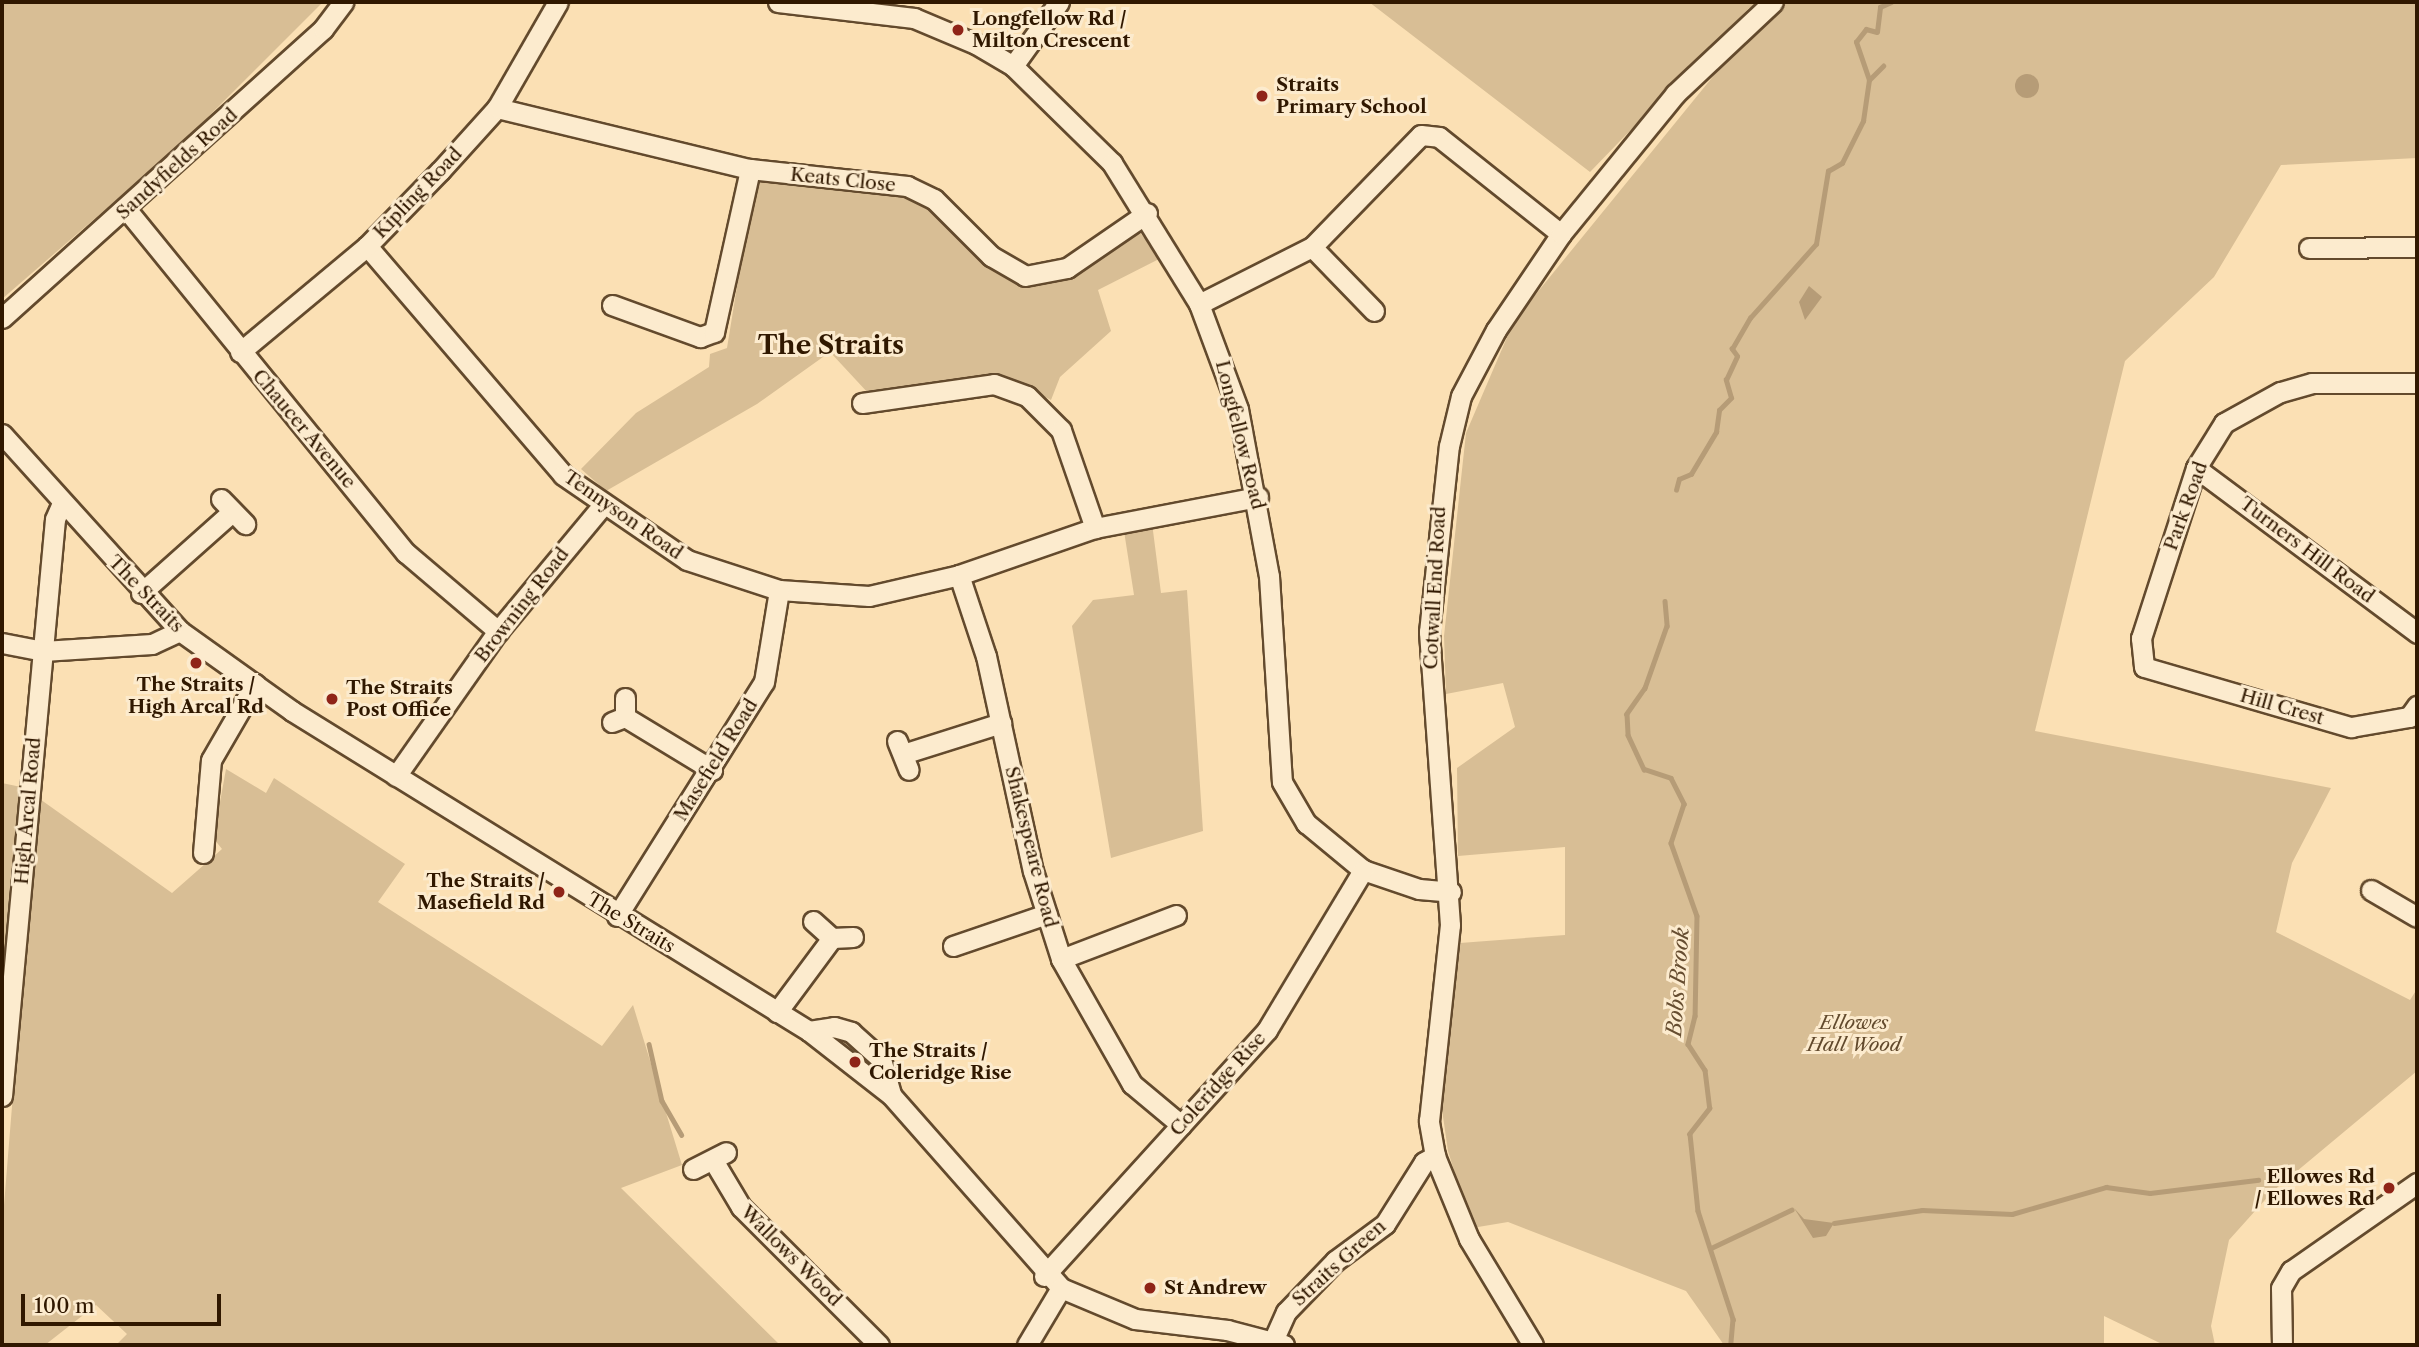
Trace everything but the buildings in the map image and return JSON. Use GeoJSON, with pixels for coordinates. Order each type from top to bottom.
{"type":"FeatureCollection","features":[{"type":"Feature","properties":{"kind":"street","name":"Sandyfields Road"},"geometry":{"type":"LineString","coordinates":[[2,318],[127,210],[323,29],[344,2]]}},
{"type":"Feature","properties":{"kind":"street","name":"Kipling Road"},"geometry":{"type":"LineString","coordinates":[[240,352],[368,246],[497,108],[558,2]]}},
{"type":"Feature","properties":{"kind":"street","name":"Longfellow Road"},"geometry":{"type":"LineString","coordinates":[[778,2],[914,18],[1013,66],[1112,163],[1147,213],[1199,304],[1224,362],[1258,497],[1282,782],[1306,823],[1363,870],[1406,886],[1451,892]]}},
{"type":"Feature","properties":{"kind":"street"},"geometry":{"type":"LineString","coordinates":[[1013,66],[1059,2]]}},
{"type":"Feature","properties":{"kind":"street","name":"Cotwall End Road"},"geometry":{"type":"LineString","coordinates":[[1533,1345],[1469,1239],[1436,1156],[1427,1101],[1446,982],[1451,892],[1429,686],[1440,498],[1461,396],[1496,330],[1561,234],[1675,94],[1773,2]]}},
{"type":"Feature","properties":{"kind":"street","name":"Keats Close"},"geometry":{"type":"LineString","coordinates":[[497,108],[750,169],[914,188],[934,199],[1010,270],[1031,276],[1067,268],[1147,213]]}},
{"type":"Feature","properties":{"kind":"street"},"geometry":{"type":"LineString","coordinates":[[1199,304],[1312,247],[1420,135],[1439,137],[1561,234]]}},
{"type":"Feature","properties":{"kind":"street"},"geometry":{"type":"LineString","coordinates":[[610,304],[700,337],[714,332],[750,169]]}},
{"type":"Feature","properties":{"kind":"street","name":"Chaucer Avenue"},"geometry":{"type":"LineString","coordinates":[[127,210],[406,553],[498,631]]}},
{"type":"Feature","properties":{"kind":"street","name":"Tennyson Road"},"geometry":{"type":"LineString","coordinates":[[368,246],[563,475],[603,505],[687,560],[779,590],[869,596],[959,575],[1095,528],[1258,497]]}},
{"type":"Feature","properties":{"kind":"street"},"geometry":{"type":"LineString","coordinates":[[1312,247],[1376,312]]}},
{"type":"Feature","properties":{"kind":"street"},"geometry":{"type":"LineString","coordinates":[[2309,248],[2417,247]]}},
{"type":"Feature","properties":{"kind":"street","name":"Park Road"},"geometry":{"type":"LineString","coordinates":[[2144,667],[2141,638],[2196,468],[2224,423],[2280,392],[2312,383],[2417,383]]}},
{"type":"Feature","properties":{"kind":"street"},"geometry":{"type":"LineString","coordinates":[[859,404],[994,384],[1027,396],[1061,430],[1095,528]]}},
{"type":"Feature","properties":{"kind":"street","name":"The Straits"},"geometry":{"type":"LineString","coordinates":[[2,434],[141,593],[180,631],[255,684],[396,776],[617,916],[809,1031],[891,1095],[1044,1276],[1061,1289],[1135,1319],[1225,1338],[1279,1343]]}},
{"type":"Feature","properties":{"kind":"street","name":"Turners Hill Road"},"geometry":{"type":"LineString","coordinates":[[2196,468],[2417,633]]}},
{"type":"Feature","properties":{"kind":"street","name":"High Arcal Road"},"geometry":{"type":"LineString","coordinates":[[2,1096],[43,651],[62,503]]}},
{"type":"Feature","properties":{"kind":"street","name":"Browning Road"},"geometry":{"type":"LineString","coordinates":[[396,776],[498,631],[603,505]]}},
{"type":"Feature","properties":{"kind":"street"},"geometry":{"type":"LineString","coordinates":[[141,593],[232,512]]}},
{"type":"Feature","properties":{"kind":"street","name":"Shakespeare Road"},"geometry":{"type":"LineString","coordinates":[[959,575],[1001,723],[1047,914],[1061,959],[1132,1084],[1181,1125]]}},
{"type":"Feature","properties":{"kind":"street","name":"Masefield Road"},"geometry":{"type":"LineString","coordinates":[[617,916],[712,770],[769,670],[779,590]]}},
{"type":"Feature","properties":{"kind":"street"},"geometry":{"type":"LineString","coordinates":[[2,643],[43,651],[152,644],[180,631]]}},
{"type":"Feature","properties":{"kind":"street","name":"Hill Crest"},"geometry":{"type":"LineString","coordinates":[[2144,667],[2351,727],[2409,717],[2417,706]]}},
{"type":"Feature","properties":{"kind":"street"},"geometry":{"type":"LineString","coordinates":[[197,842],[211,760],[255,684]]}},
{"type":"Feature","properties":{"kind":"street"},"geometry":{"type":"LineString","coordinates":[[621,712],[712,770]]}},
{"type":"Feature","properties":{"kind":"street"},"geometry":{"type":"LineString","coordinates":[[904,755],[1001,723]]}},
{"type":"Feature","properties":{"kind":"street","name":"Coleridge Rise"},"geometry":{"type":"LineString","coordinates":[[1044,1276],[1267,1030],[1363,870]]}},
{"type":"Feature","properties":{"kind":"street"},"geometry":{"type":"LineString","coordinates":[[2371,890],[2417,917]]}},
{"type":"Feature","properties":{"kind":"street"},"geometry":{"type":"LineString","coordinates":[[950,948],[1047,914]]}},
{"type":"Feature","properties":{"kind":"street"},"geometry":{"type":"LineString","coordinates":[[1061,959],[1177,915]]}},
{"type":"Feature","properties":{"kind":"street"},"geometry":{"type":"LineString","coordinates":[[813,921],[832,938],[853,937]]}},
{"type":"Feature","properties":{"kind":"street"},"geometry":{"type":"LineString","coordinates":[[777,1012],[832,938]]}},
{"type":"Feature","properties":{"kind":"street","name":"Wallows Wood"},"geometry":{"type":"LineString","coordinates":[[693,1168],[719,1156],[741,1207],[879,1345]]}},
{"type":"Feature","properties":{"kind":"street","name":"Straits Green"},"geometry":{"type":"LineString","coordinates":[[1279,1343],[1286,1312],[1335,1262],[1385,1224],[1424,1162],[1436,1156]]}},
{"type":"Feature","properties":{"kind":"street"},"geometry":{"type":"LineString","coordinates":[[2282,1345],[2281,1288],[2291,1271],[2417,1183]]}},
{"type":"Feature","properties":{"kind":"street"},"geometry":{"type":"LineString","coordinates":[[1027,1345],[1061,1289]]}},
{"type":"Feature","properties":{"kind":"green space"},"geometry":{"type":"Polygon","coordinates":[[[2,2],[323,2],[182,143],[2,299],[2,2]]]}},
{"type":"Feature","properties":{"kind":"green space","name":"Ellowes Hall Wood"},"geometry":{"type":"Polygon","coordinates":[[[1369,2],[2417,2],[2417,158],[2281,165],[2214,277],[2125,361],[2035,731],[2331,788],[2292,863],[2276,932],[2410,1000],[2417,989],[2417,1071],[2273,1191],[2229,1240],[2211,1326],[2215,1345],[2164,1345],[2104,1316],[2104,1345],[1724,1345],[1686,1291],[1508,1222],[1472,1228],[1448,1151],[1440,1096],[1460,943],[1565,935],[1565,847],[1458,856],[1457,768],[1515,727],[1503,683],[1446,694],[1444,636],[1466,433],[1514,321],[1728,58],[1767,25],[1749,8],[1590,172],[1369,2]]]}},
{"type":"Feature","properties":{"kind":"green space"},"geometry":{"type":"Polygon","coordinates":[[[755,176],[907,189],[1028,280],[1136,228],[1161,258],[1098,290],[1111,331],[1060,377],[1051,400],[1026,387],[869,394],[830,352],[757,404],[606,491],[581,469],[636,413],[709,367],[710,354],[727,348],[755,176]]]}},
{"type":"Feature","properties":{"kind":"green space"},"geometry":{"type":"Polygon","coordinates":[[[1152,523],[1161,593],[1187,590],[1203,831],[1111,858],[1072,626],[1093,600],[1134,595],[1124,531],[1152,523]]]}},
{"type":"Feature","properties":{"kind":"green space"},"geometry":{"type":"Polygon","coordinates":[[[226,769],[266,793],[274,778],[405,864],[378,902],[602,1046],[633,1005],[682,1165],[621,1188],[780,1345],[116,1345],[127,1334],[96,1305],[45,1345],[2,1345],[2,1230],[37,797],[172,893],[222,849],[206,829],[209,812],[218,813],[226,769]]]}},
{"type":"Feature","properties":{"kind":"green space"},"geometry":{"type":"Polygon","coordinates":[[[2,783],[21,787],[2,996],[2,783]]]}},
{"type":"Feature","properties":{"kind":"shaded area"},"geometry":{"type":"Polygon","coordinates":[[[2027,74],[2038,81],[2039,86],[2032,97],[2027,98],[2016,91],[2015,86],[2022,75],[2027,74]]]}},
{"type":"Feature","properties":{"kind":"shaded area"},"geometry":{"type":"Polygon","coordinates":[[[1809,286],[1822,297],[1805,320],[1799,302],[1809,286]]]}},
{"type":"Feature","properties":{"kind":"shaded area"},"geometry":{"type":"Polygon","coordinates":[[[1794,1208],[1804,1219],[1834,1223],[1826,1236],[1813,1238],[1794,1208]]]}},
{"type":"Feature","properties":{"kind":"waterway","name":"Bobs Brook"},"geometry":{"type":"LineString","coordinates":[[1676,490],[1679,479],[1691,474],[1716,432],[1719,410],[1731,398],[1726,380],[1737,356],[1732,349],[1750,318],[1816,244],[1828,171],[1842,163],[1863,121],[1869,80],[1856,42],[1866,29],[1877,32],[1880,7],[1891,2]]}},
{"type":"Feature","properties":{"kind":"waterway"},"geometry":{"type":"LineString","coordinates":[[1869,80],[1883,66]]}},
{"type":"Feature","properties":{"kind":"waterway","name":"Bobs Brook"},"geometry":{"type":"LineString","coordinates":[[1665,601],[1667,626],[1645,688],[1627,714],[1628,735],[1644,769],[1671,778],[1684,804],[1671,843],[1697,916],[1695,1016],[1688,1044],[1705,1070],[1710,1108],[1690,1134],[1698,1211],[1733,1319],[1731,1344]]}},
{"type":"Feature","properties":{"kind":"waterway"},"geometry":{"type":"LineString","coordinates":[[649,1044],[662,1101],[682,1135]]}},
{"type":"Feature","properties":{"kind":"waterway"},"geometry":{"type":"LineString","coordinates":[[1834,1223],[1922,1210],[2012,1214],[2106,1187],[2150,1193],[2258,1180]]}},
{"type":"Feature","properties":{"kind":"waterway"},"geometry":{"type":"LineString","coordinates":[[1711,1248],[1791,1210]]}},
{"type":"Feature","properties":{"kind":"place","name":"Longfellow Rd / Milton Crescent"},"geometry":{"type":"Point","coordinates":[958,30]}},
{"type":"Feature","properties":{"kind":"place","name":"Straits Primary School"},"geometry":{"type":"Point","coordinates":[1262,96]}},
{"type":"Feature","properties":{"kind":"place","name":"The Straits / High Arcal Rd"},"geometry":{"type":"Point","coordinates":[196,663]}},
{"type":"Feature","properties":{"kind":"place","name":"The Straits Post Office"},"geometry":{"type":"Point","coordinates":[332,699]}},
{"type":"Feature","properties":{"kind":"place","name":"The Straits / Masefield Rd"},"geometry":{"type":"Point","coordinates":[559,892]}},
{"type":"Feature","properties":{"kind":"place","name":"The Straits / Coleridge Rise"},"geometry":{"type":"Point","coordinates":[855,1062]}},
{"type":"Feature","properties":{"kind":"place","name":"Ellowes Rd / Ellowes Rd"},"geometry":{"type":"Point","coordinates":[2389,1188]}},
{"type":"Feature","properties":{"kind":"place","name":"St Andrew"},"geometry":{"type":"Point","coordinates":[1150,1288]}},
{"type":"Feature","properties":{"kind":"district","name":"The Straits"},"geometry":{"type":"Point","coordinates":[831,346]}}]}
